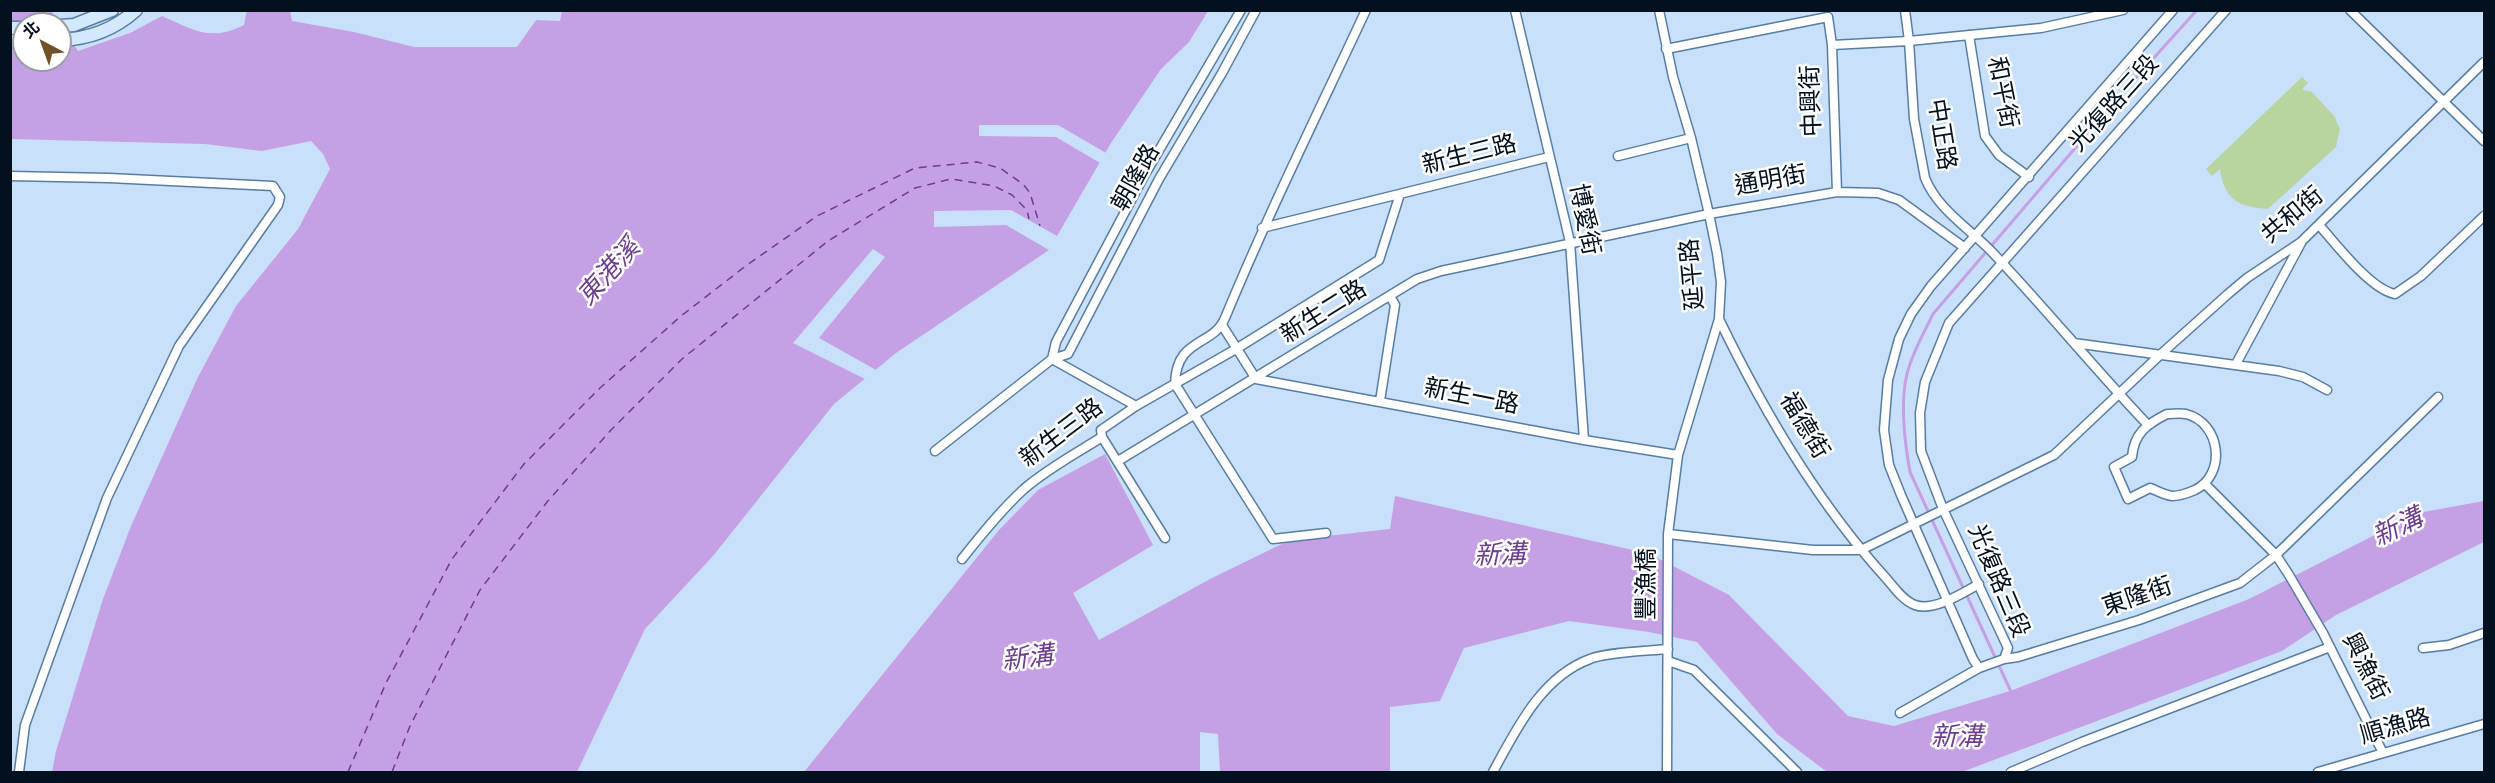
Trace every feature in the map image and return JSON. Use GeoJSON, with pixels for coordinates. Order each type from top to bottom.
{"type":"FeatureCollection","features":[{"type":"Feature","properties":{"kind":"street"},"geometry":{"type":"LineString","coordinates":[[72,25],[112,10]]}},
{"type":"Feature","properties":{"kind":"street"},"geometry":{"type":"LineString","coordinates":[[72,40],[123,22],[136,10]]}},
{"type":"Feature","properties":{"kind":"street","name":"朝隆路"},"geometry":{"type":"LineString","coordinates":[[1052,359],[1056,342],[1130,202],[1241,10]]}},
{"type":"Feature","properties":{"kind":"street","name":"朝隆路"},"geometry":{"type":"LineString","coordinates":[[934,451],[1052,359],[1068,354],[1159,179],[1222,73],[1256,10]]}},
{"type":"Feature","properties":{"kind":"street"},"geometry":{"type":"LineString","coordinates":[[1326,533],[1273,539],[1175,384],[1175,369],[1180,358],[1222,325],[1262,228],[1366,10]]}},
{"type":"Feature","properties":{"kind":"street","name":"博愛街"},"geometry":{"type":"LineString","coordinates":[[1515,10],[1570,242],[1584,440]]}},
{"type":"Feature","properties":{"kind":"street","name":"延平路"},"geometry":{"type":"LineString","coordinates":[[1659,10],[1666,49],[1709,214],[1720,278],[1719,319],[1678,455],[1668,534]]}},
{"type":"Feature","properties":{"kind":"street","name":"中正路"},"geometry":{"type":"LineString","coordinates":[[1905,10],[1914,119],[1924,178],[1942,204],[2002,263]]}},
{"type":"Feature","properties":{"kind":"street"},"geometry":{"type":"LineString","coordinates":[[1832,45],[1909,41],[2041,28],[2123,10]]}},
{"type":"Feature","properties":{"kind":"street","name":"光復路三段"},"geometry":{"type":"LineString","coordinates":[[2173,10],[2029,177],[1931,286],[1911,314],[1899,339],[1888,380],[1884,430],[1889,465],[1918,522],[1973,659],[1982,667],[2004,658],[2008,648],[1979,584],[1941,510],[1921,451],[1920,413],[1925,382],[1949,323],[2226,10]]}},
{"type":"Feature","properties":{"kind":"street"},"geometry":{"type":"LineString","coordinates":[[2350,10],[2484,141]]}},
{"type":"Feature","properties":{"kind":"street","name":"中興街"},"geometry":{"type":"LineString","coordinates":[[1666,49],[1828,17],[1832,45],[1837,192]]}},
{"type":"Feature","properties":{"kind":"street","name":"和平街"},"geometry":{"type":"LineString","coordinates":[[1969,35],[1985,136],[1999,154],[2029,177]]}},
{"type":"Feature","properties":{"kind":"street","name":"共和街"},"geometry":{"type":"LineString","coordinates":[[2119,394],[2247,278],[2301,242],[2484,62]]}},
{"type":"Feature","properties":{"kind":"street"},"geometry":{"type":"LineString","coordinates":[[1618,156],[1691,138]]}},
{"type":"Feature","properties":{"kind":"street","name":"新生三路"},"geometry":{"type":"LineString","coordinates":[[1262,228],[1549,157]]}},
{"type":"Feature","properties":{"kind":"street"},"geometry":{"type":"LineString","coordinates":[[10,176],[109,177],[273,186],[280,197],[278,205],[179,346],[117,475],[25,725],[19,772]]}},
{"type":"Feature","properties":{"kind":"street","name":"通明街"},"geometry":{"type":"LineString","coordinates":[[1570,242],[1709,214],[1837,192],[1878,193],[1899,200],[1965,248]]}},
{"type":"Feature","properties":{"kind":"street","name":"新生三路"},"geometry":{"type":"LineString","coordinates":[[962,559],[992,522],[1023,490],[1044,473],[1102,437],[1101,430],[1136,406],[1236,349],[1379,260],[1400,194]]}},
{"type":"Feature","properties":{"kind":"street"},"geometry":{"type":"LineString","coordinates":[[2319,225],[2368,278],[2386,292],[2395,294],[2421,276],[2484,216]]}},
{"type":"Feature","properties":{"kind":"street","name":"新生二路"},"geometry":{"type":"LineString","coordinates":[[1118,461],[1417,279],[1441,271],[1570,242]]}},
{"type":"Feature","properties":{"kind":"street"},"geometry":{"type":"LineString","coordinates":[[2236,364],[2301,242]]}},
{"type":"Feature","properties":{"kind":"street"},"geometry":{"type":"LineString","coordinates":[[2002,263],[2051,315],[2146,424]]}},
{"type":"Feature","properties":{"kind":"street"},"geometry":{"type":"LineString","coordinates":[[1380,401],[1395,305],[1390,296]]}},
{"type":"Feature","properties":{"kind":"street","name":"福德街"},"geometry":{"type":"LineString","coordinates":[[1719,319],[1736,354],[1803,470],[1861,550],[1914,605],[1924,607],[1949,601]]}},
{"type":"Feature","properties":{"kind":"street"},"geometry":{"type":"LineString","coordinates":[[1222,325],[1256,379]]}},
{"type":"Feature","properties":{"kind":"street"},"geometry":{"type":"LineString","coordinates":[[2074,343],[2236,364],[2303,377],[2327,390]]}},
{"type":"Feature","properties":{"kind":"street"},"geometry":{"type":"LineString","coordinates":[[1052,359],[1136,406]]}},
{"type":"Feature","properties":{"kind":"street","name":"新生一路"},"geometry":{"type":"LineString","coordinates":[[1256,379],[1584,440],[1678,455]]}},
{"type":"Feature","properties":{"kind":"street"},"geometry":{"type":"LineString","coordinates":[[1668,534],[1813,550],[1861,550],[2054,454],[2119,394]]}},
{"type":"Feature","properties":{"kind":"street","name":"東隆街"},"geometry":{"type":"LineString","coordinates":[[2004,658],[2018,657],[2139,620],[2240,584],[2276,555],[2438,397]]}},
{"type":"Feature","properties":{"kind":"street"},"geometry":{"type":"LineString","coordinates":[[2167,414],[2185,414],[2199,420],[2210,431],[2216,459],[2212,474],[2206,484],[2175,496],[2150,488],[2128,499],[2114,467],[2132,457],[2138,436],[2146,424],[2167,414]]}},
{"type":"Feature","properties":{"kind":"street"},"geometry":{"type":"LineString","coordinates":[[1102,437],[1165,538]]}},
{"type":"Feature","properties":{"kind":"street"},"geometry":{"type":"LineString","coordinates":[[2206,484],[2276,555]]}},
{"type":"Feature","properties":{"kind":"street","name":"豐漁橋"},"geometry":{"type":"LineString","coordinates":[[1668,534],[1668,649]]}},
{"type":"Feature","properties":{"kind":"street","name":"興漁街"},"geometry":{"type":"LineString","coordinates":[[2276,555],[2323,633],[2383,753]]}},
{"type":"Feature","properties":{"kind":"street"},"geometry":{"type":"LineString","coordinates":[[1949,601],[1979,584]]}},
{"type":"Feature","properties":{"kind":"street"},"geometry":{"type":"LineString","coordinates":[[2423,648],[2449,645],[2484,633]]}},
{"type":"Feature","properties":{"kind":"street"},"geometry":{"type":"LineString","coordinates":[[2011,772],[2082,742],[2330,647]]}},
{"type":"Feature","properties":{"kind":"street"},"geometry":{"type":"LineString","coordinates":[[1493,772],[1532,703],[1554,682],[1578,665],[1591,658],[1668,649],[1666,772]]}},
{"type":"Feature","properties":{"kind":"street"},"geometry":{"type":"LineString","coordinates":[[1668,661],[1694,670],[1797,772]]}},
{"type":"Feature","properties":{"kind":"street"},"geometry":{"type":"LineString","coordinates":[[1900,713],[1982,667]]}},
{"type":"Feature","properties":{"kind":"street","name":"順漁路"},"geometry":{"type":"LineString","coordinates":[[2318,772],[2484,724]]}},
{"type":"Feature","properties":{"kind":"green space"},"geometry":{"type":"Polygon","coordinates":[[[2302,77],[2308,83],[2302,90],[2312,92],[2334,116],[2340,129],[2336,147],[2268,209],[2241,204],[2229,195],[2220,169],[2212,176],[2206,169],[2302,77]]]}},
{"type":"Feature","properties":{"kind":"water","name":"東港溪"},"geometry":{"type":"Polygon","coordinates":[[[247,10],[290,11],[292,21],[354,32],[414,47],[517,47],[536,20],[560,21],[562,11],[1208,11],[1189,42],[1161,69],[1111,143],[1057,236],[1011,210],[934,211],[934,227],[1006,225],[1049,250],[896,353],[834,404],[713,556],[645,629],[577,772],[52,772],[56,751],[103,599],[131,526],[198,377],[236,306],[298,229],[330,169],[323,154],[311,141],[262,151],[205,144],[11,139],[11,11],[52,12],[12,12],[12,72],[72,72],[72,42],[78,51],[130,33],[162,16],[202,32],[221,33],[244,25],[247,10]]]}},
{"type":"Feature","properties":{"kind":"water","name":"新溝"},"geometry":{"type":"Polygon","coordinates":[[[1105,454],[1153,545],[1073,593],[1099,640],[1212,578],[1290,540],[1390,529],[1395,496],[1650,554],[1729,595],[1848,716],[1894,726],[2010,691],[2249,599],[2418,513],[2484,501],[2484,542],[2336,615],[2282,651],[1962,772],[1827,772],[1777,734],[1697,642],[1649,632],[1569,621],[1464,648],[1440,701],[1390,707],[1390,772],[1220,772],[1218,734],[1200,732],[1200,772],[804,772],[999,530],[1038,490],[1105,454]]]}},
{"type":"Feature","properties":{"kind":"pier"},"geometry":{"type":"Polygon","coordinates":[[[979,125],[1058,125],[1106,153],[1100,163],[1056,137],[979,136],[979,125]]]}},
{"type":"Feature","properties":{"kind":"pier"},"geometry":{"type":"Polygon","coordinates":[[[873,249],[885,257],[819,338],[876,370],[865,379],[793,343],[873,249]]]}},
{"type":"Feature","properties":{"kind":"waterway"},"geometry":{"type":"LineString","coordinates":[[2012,694],[1910,472],[1904,410],[1905,385],[1909,366],[1933,314],[2124,91],[2197,10]]}},
{"type":"Feature","properties":{"kind":"ferry route"},"geometry":{"type":"LineString","coordinates":[[348,772],[386,683],[452,559],[524,464],[600,388],[681,316],[747,265],[817,216],[915,168],[977,162],[1000,168],[1023,184],[1030,193],[1040,226]]}},
{"type":"Feature","properties":{"kind":"ferry route"},"geometry":{"type":"LineString","coordinates":[[392,772],[410,726],[480,590],[547,502],[611,430],[682,359],[828,241],[915,188],[951,179],[994,186],[1012,195],[1027,210],[1029,219]]}}]}
